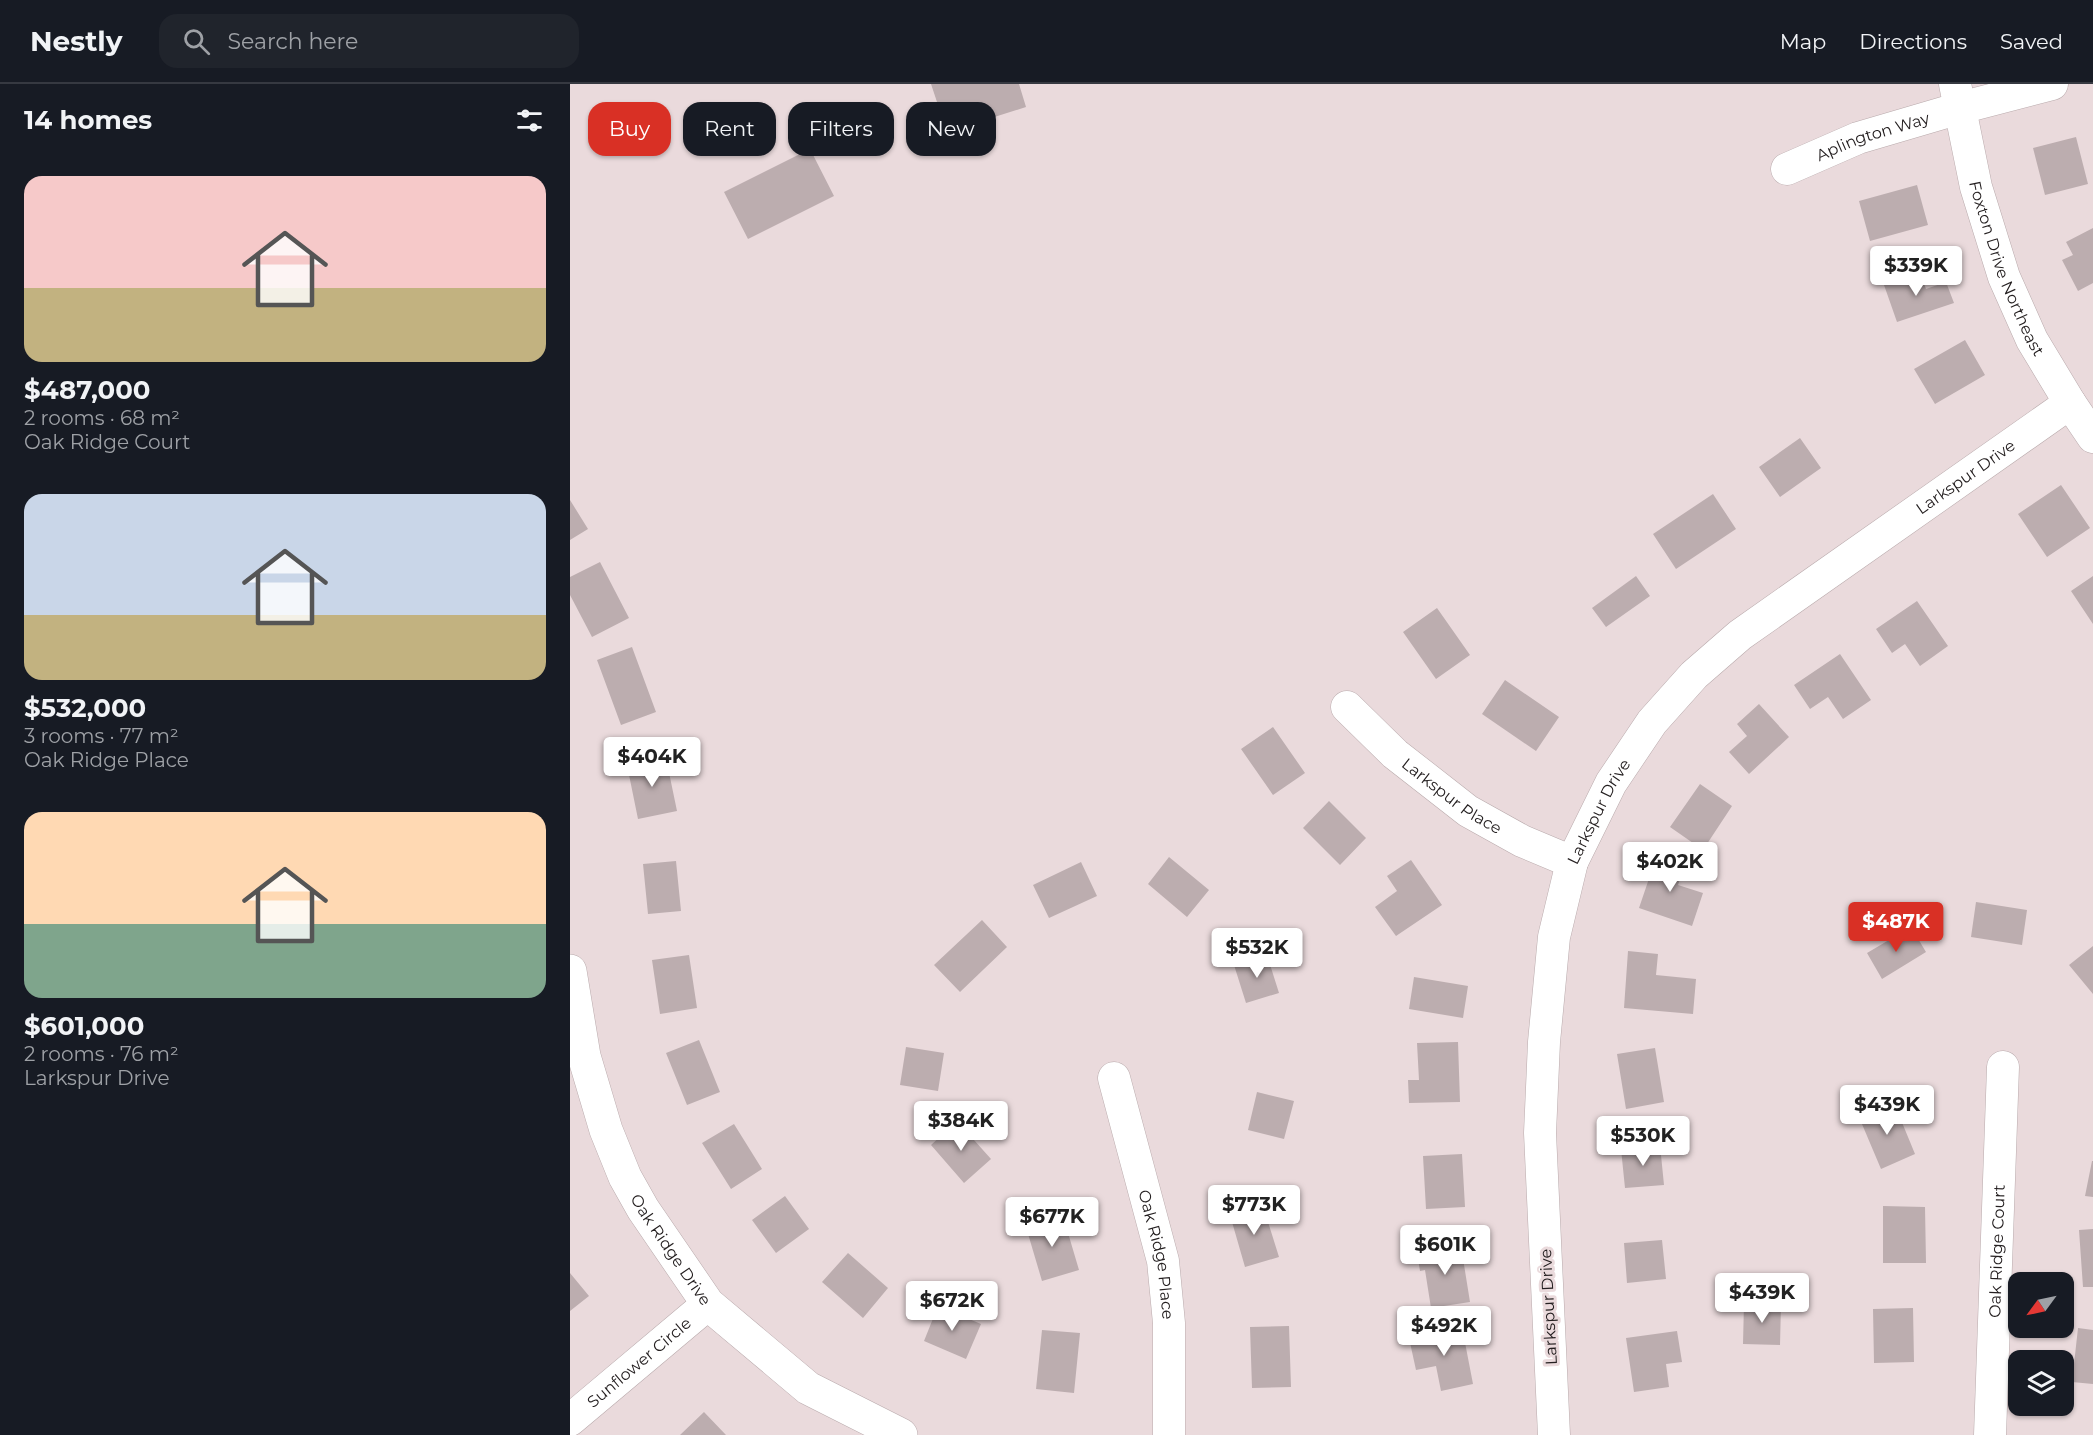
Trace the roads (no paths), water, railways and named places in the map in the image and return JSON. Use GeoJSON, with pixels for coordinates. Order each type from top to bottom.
{"type":"FeatureCollection","features":[{"type":"Feature","properties":{"kind":"street","name":"Aplington Way"},"geometry":{"type":"LineString","coordinates":[[1787,169],[1957,96],[2052,84]]}},
{"type":"Feature","properties":{"kind":"street","name":"Foxton Drive Northeast"},"geometry":{"type":"LineString","coordinates":[[1957,96],[1976,187],[2004,277],[2032,340],[2093,437]]}},
{"type":"Feature","properties":{"kind":"street","name":"Larkspur Drive"},"geometry":{"type":"LineString","coordinates":[[1554,1435],[1540,1133],[1544,1042],[1554,937],[1572,862],[1611,783],[1652,722],[1694,675],[1740,635],[2070,403]]}},
{"type":"Feature","properties":{"kind":"street","name":"Larkspur Place"},"geometry":{"type":"LineString","coordinates":[[1347,707],[1395,754],[1468,811],[1522,841],[1572,862]]}},
{"type":"Feature","properties":{"kind":"street","name":"Oak Ridge Drive"},"geometry":{"type":"LineString","coordinates":[[570,971],[584,1056],[606,1130],[617,1158],[643,1209],[708,1304],[808,1388],[901,1435]]}},
{"type":"Feature","properties":{"kind":"street","name":"Oak Ridge Court"},"geometry":{"type":"LineString","coordinates":[[1990,1435],[2003,1067]]}},
{"type":"Feature","properties":{"kind":"street","name":"Oak Ridge Place"},"geometry":{"type":"LineString","coordinates":[[1114,1078],[1163,1261],[1169,1323],[1169,1435]]}},
{"type":"Feature","properties":{"kind":"street","name":"Sunflower Circle"},"geometry":{"type":"LineString","coordinates":[[570,1420],[708,1304]]}}]}
